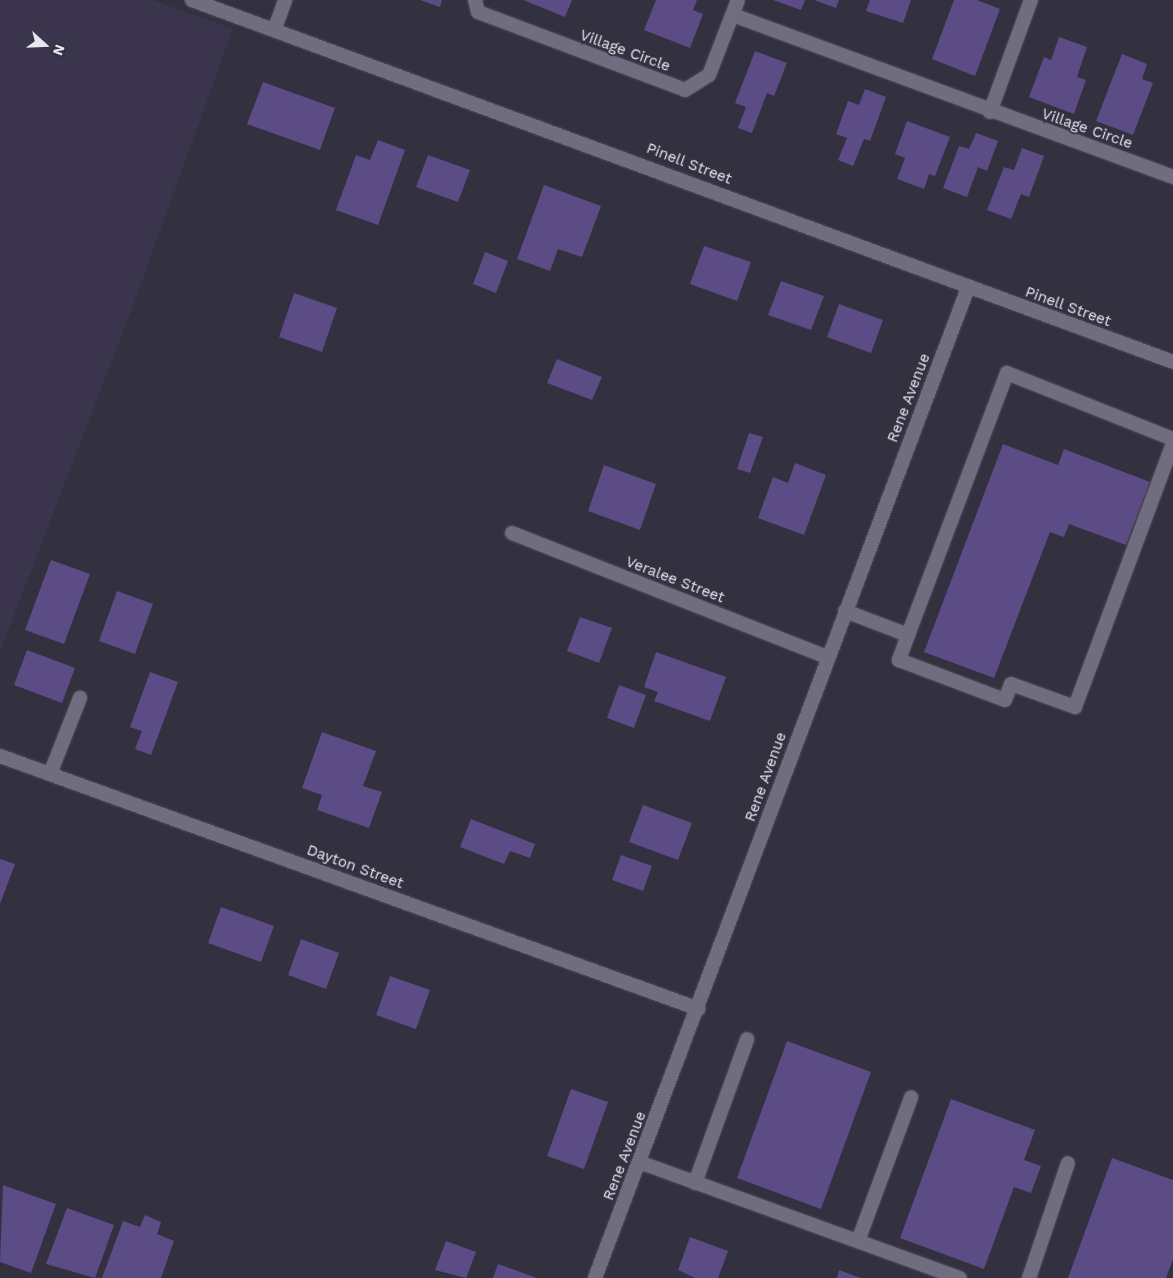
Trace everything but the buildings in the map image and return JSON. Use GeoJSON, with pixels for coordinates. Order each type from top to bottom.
{"type":"FeatureCollection","features":[{"type":"Feature","properties":{"kind":"street","name":"Pinell Street"},"geometry":{"type":"LineString","coordinates":[[192,0],[274,28],[968,288],[1173,362]]}},
{"type":"Feature","properties":{"kind":"street"},"geometry":{"type":"LineString","coordinates":[[274,28],[285,0]]}},
{"type":"Feature","properties":{"kind":"street","name":"Village Circle"},"geometry":{"type":"LineString","coordinates":[[475,0],[478,12],[685,90],[709,75],[738,0]]}},
{"type":"Feature","properties":{"kind":"street"},"geometry":{"type":"LineString","coordinates":[[990,112],[1031,0]]}},
{"type":"Feature","properties":{"kind":"street","name":"Village Circle"},"geometry":{"type":"LineString","coordinates":[[732,15],[990,112],[1173,177]]}},
{"type":"Feature","properties":{"kind":"street","name":"Rene Avenue"},"geometry":{"type":"LineString","coordinates":[[595,1278],[699,1009],[844,611],[968,288]]}},
{"type":"Feature","properties":{"kind":"street"},"geometry":{"type":"LineString","coordinates":[[1173,439],[1007,373],[899,660],[1005,700],[1011,684],[1075,707],[1173,444]]}},
{"type":"Feature","properties":{"kind":"street","name":"Veralee Street"},"geometry":{"type":"LineString","coordinates":[[512,533],[827,657]]}},
{"type":"Feature","properties":{"kind":"street"},"geometry":{"type":"LineString","coordinates":[[844,611],[908,635]]}},
{"type":"Feature","properties":{"kind":"street"},"geometry":{"type":"LineString","coordinates":[[50,774],[80,698]]}},
{"type":"Feature","properties":{"kind":"street","name":"Dayton Street"},"geometry":{"type":"LineString","coordinates":[[0,756],[699,1009]]}},
{"type":"Feature","properties":{"kind":"street"},"geometry":{"type":"LineString","coordinates":[[695,1183],[747,1040]]}},
{"type":"Feature","properties":{"kind":"street"},"geometry":{"type":"LineString","coordinates":[[858,1241],[911,1098]]}},
{"type":"Feature","properties":{"kind":"street"},"geometry":{"type":"LineString","coordinates":[[640,1162],[960,1278]]}},
{"type":"Feature","properties":{"kind":"street"},"geometry":{"type":"LineString","coordinates":[[1029,1278],[1068,1164]]}},
{"type":"Feature","properties":{"kind":"shaded area"},"geometry":{"type":"Polygon","coordinates":[[[0,0],[153,0],[233,29],[131,311],[0,652],[0,0]]]}}]}
